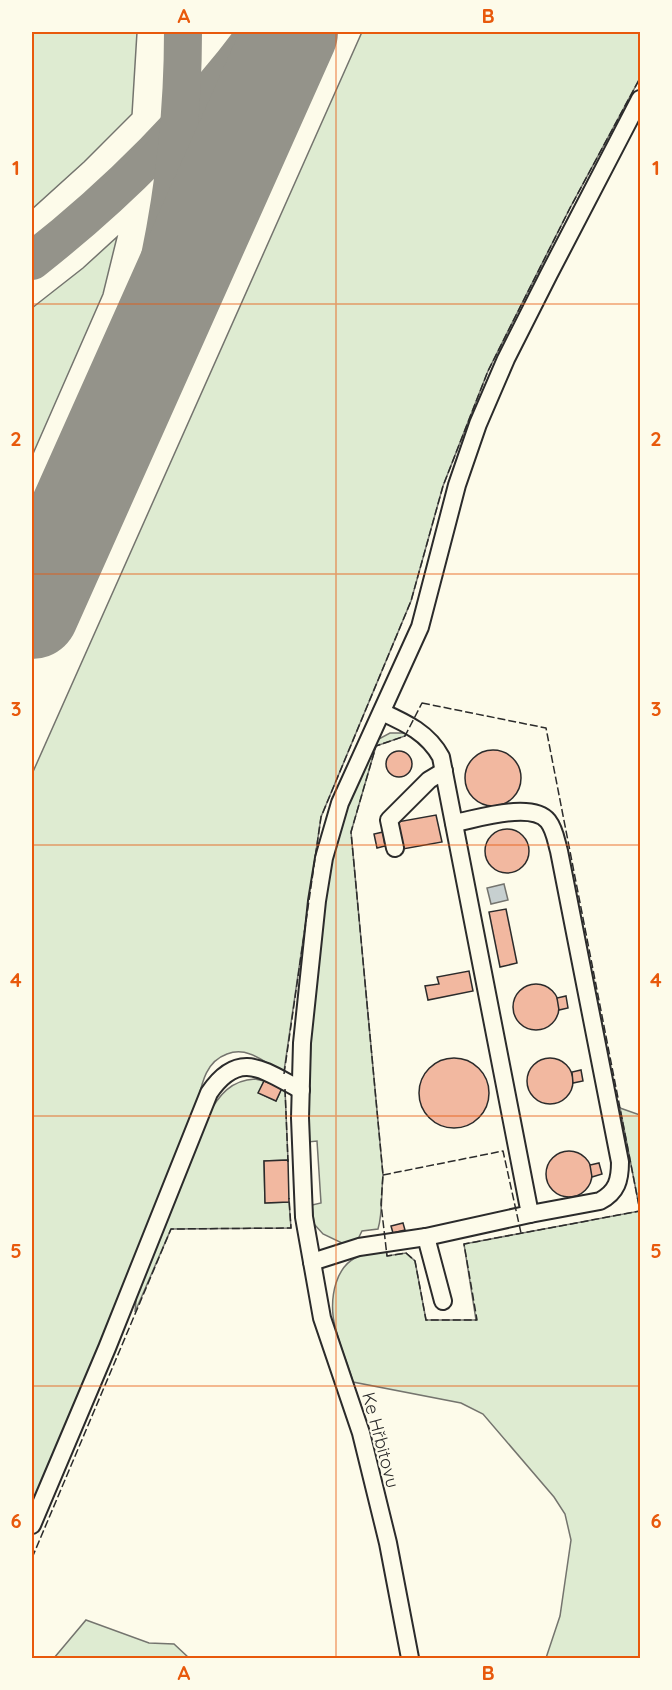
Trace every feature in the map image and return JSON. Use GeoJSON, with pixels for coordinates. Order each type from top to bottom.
{"type":"FeatureCollection","features":[{"type":"Feature","properties":{"kind":"street","name":"Ke Hřbitovu"},"geometry":{"type":"LineString","coordinates":[[410,1659],[388,1543],[361,1433],[322,1318],[302,1200],[302,1043],[317,902],[324,858],[347,785],[420,627],[457,485],[491,392],[640,99]]}},
{"type":"Feature","properties":{"kind":"street"},"geometry":{"type":"LineString","coordinates":[[382,711],[410,725],[434,743],[441,757],[531,1214]]}},
{"type":"Feature","properties":{"kind":"street"},"geometry":{"type":"LineString","coordinates":[[395,848],[389,820],[429,780],[444,771]]}},
{"type":"Feature","properties":{"kind":"street"},"geometry":{"type":"LineString","coordinates":[[312,1262],[359,1246],[426,1237],[600,1201],[609,1197],[620,1177],[620,1162],[554,830],[538,813],[523,811],[454,823]]}},
{"type":"Feature","properties":{"kind":"street"},"geometry":{"type":"LineString","coordinates":[[32,1525],[107,1348],[209,1093],[225,1073],[248,1065],[301,1090]]}},
{"type":"Feature","properties":{"kind":"street"},"geometry":{"type":"LineString","coordinates":[[426,1237],[443,1301]]}},
{"type":"Feature","properties":{"kind":"green space"},"geometry":{"type":"Polygon","coordinates":[[[32,32],[137,32],[132,114],[32,209],[32,32]]]}},
{"type":"Feature","properties":{"kind":"green space"},"geometry":{"type":"Polygon","coordinates":[[[362,32],[640,32],[640,78],[570,208],[488,371],[443,486],[411,601],[321,817],[284,1071],[247,1053],[238,1052],[219,1058],[207,1071],[195,1113],[32,1513],[32,774],[362,32]]]}},
{"type":"Feature","properties":{"kind":"green space"},"geometry":{"type":"Polygon","coordinates":[[[117,237],[103,294],[32,456],[32,308],[83,268],[117,237]]]}},
{"type":"Feature","properties":{"kind":"green space"},"geometry":{"type":"Polygon","coordinates":[[[390,733],[406,733],[405,736],[376,746],[351,832],[383,1175],[380,1223],[378,1229],[362,1231],[356,1243],[346,1245],[323,1234],[314,1224],[312,1205],[321,1203],[317,1141],[308,1142],[312,998],[329,874],[347,799],[375,741],[390,733]]]}},
{"type":"Feature","properties":{"kind":"green space"},"geometry":{"type":"Polygon","coordinates":[[[255,1079],[264,1081],[259,1093],[276,1101],[282,1088],[285,1089],[288,1160],[264,1161],[265,1203],[289,1202],[291,1228],[171,1229],[135,1312],[137,1289],[208,1115],[217,1101],[232,1086],[255,1079]]]}},
{"type":"Feature","properties":{"kind":"green space"},"geometry":{"type":"Polygon","coordinates":[[[620,1108],[640,1115],[640,1211],[620,1108]]]}},
{"type":"Feature","properties":{"kind":"green space"},"geometry":{"type":"Polygon","coordinates":[[[640,1211],[640,1658],[546,1658],[560,1616],[571,1540],[565,1514],[554,1497],[483,1414],[461,1403],[353,1382],[334,1322],[334,1291],[343,1268],[355,1258],[386,1250],[387,1256],[406,1253],[415,1261],[426,1320],[476,1320],[464,1244],[640,1211]]]}},
{"type":"Feature","properties":{"kind":"green space"},"geometry":{"type":"Polygon","coordinates":[[[86,1620],[149,1643],[174,1644],[189,1658],[54,1658],[86,1620]]]}},
{"type":"Feature","properties":{"kind":"shaded area"},"geometry":{"type":"Polygon","coordinates":[[[504,884],[508,900],[491,904],[487,888],[504,884]]]}},
{"type":"Feature","properties":{"kind":"building"},"geometry":{"type":"Polygon","coordinates":[[[488,750],[498,750],[513,758],[519,767],[521,778],[519,789],[513,798],[498,806],[488,806],[477,801],[470,794],[465,783],[465,773],[470,762],[477,755],[488,750]]]}},
{"type":"Feature","properties":{"kind":"building"},"geometry":{"type":"Polygon","coordinates":[[[399,751],[408,755],[412,764],[408,773],[399,777],[390,773],[386,764],[390,755],[399,751]]]}},
{"type":"Feature","properties":{"kind":"building"},"geometry":{"type":"Polygon","coordinates":[[[436,815],[442,842],[403,849],[397,822],[436,815]]]}},
{"type":"Feature","properties":{"kind":"building"},"geometry":{"type":"Polygon","coordinates":[[[507,829],[523,835],[529,851],[523,867],[507,873],[491,867],[485,851],[491,835],[507,829]]]}},
{"type":"Feature","properties":{"kind":"building"},"geometry":{"type":"Polygon","coordinates":[[[383,832],[385,846],[377,848],[374,834],[383,832]]]}},
{"type":"Feature","properties":{"kind":"building"},"geometry":{"type":"Polygon","coordinates":[[[506,909],[517,963],[500,967],[489,912],[506,909]]]}},
{"type":"Feature","properties":{"kind":"building"},"geometry":{"type":"Polygon","coordinates":[[[469,971],[473,991],[428,1000],[425,986],[439,984],[437,977],[469,971]]]}},
{"type":"Feature","properties":{"kind":"building"},"geometry":{"type":"Polygon","coordinates":[[[536,984],[552,991],[559,1007],[552,1023],[536,1030],[520,1023],[513,1007],[520,991],[536,984]]]}},
{"type":"Feature","properties":{"kind":"building"},"geometry":{"type":"Polygon","coordinates":[[[566,996],[568,1008],[559,1010],[557,998],[566,996]]]}},
{"type":"Feature","properties":{"kind":"building"},"geometry":{"type":"Polygon","coordinates":[[[454,1058],[473,1064],[483,1074],[489,1093],[483,1112],[473,1122],[454,1128],[435,1122],[425,1112],[419,1093],[425,1074],[435,1064],[454,1058]]]}},
{"type":"Feature","properties":{"kind":"building"},"geometry":{"type":"Polygon","coordinates":[[[550,1058],[566,1065],[573,1081],[566,1097],[550,1104],[534,1097],[527,1081],[534,1065],[550,1058]]]}},
{"type":"Feature","properties":{"kind":"building"},"geometry":{"type":"Polygon","coordinates":[[[581,1070],[583,1081],[573,1083],[572,1072],[581,1070]]]}},
{"type":"Feature","properties":{"kind":"building"},"geometry":{"type":"Polygon","coordinates":[[[264,1081],[282,1088],[276,1101],[258,1093],[264,1081]]]}},
{"type":"Feature","properties":{"kind":"building"},"geometry":{"type":"Polygon","coordinates":[[[569,1151],[585,1158],[592,1174],[585,1190],[569,1197],[553,1190],[546,1174],[553,1158],[569,1151]]]}},
{"type":"Feature","properties":{"kind":"building"},"geometry":{"type":"Polygon","coordinates":[[[288,1160],[289,1202],[265,1203],[264,1161],[288,1160]]]}},
{"type":"Feature","properties":{"kind":"building"},"geometry":{"type":"Polygon","coordinates":[[[599,1163],[602,1174],[592,1177],[590,1165],[599,1163]]]}},
{"type":"Feature","properties":{"kind":"building"},"geometry":{"type":"Polygon","coordinates":[[[403,1223],[405,1230],[393,1233],[391,1226],[403,1223]]]}},
{"type":"Feature","properties":{"kind":"taxiway"},"geometry":{"type":"LineString","coordinates":[[32,602],[66,536],[96,468],[122,398],[144,326],[161,254],[173,181],[180,106],[183,32]]}},
{"type":"Feature","properties":{"kind":"taxiway"},"geometry":{"type":"LineString","coordinates":[[32,261],[94,209],[152,154],[207,95],[257,32]]}},
{"type":"Feature","properties":{"kind":"runway"},"geometry":{"type":"LineString","coordinates":[[32,612],[291,32]]}},
{"type":"Feature","properties":{"kind":"fence"},"geometry":{"type":"LineString","coordinates":[[284,1074],[321,817],[411,601],[443,486],[488,371],[570,208],[640,78]]}},
{"type":"Feature","properties":{"kind":"fence"},"geometry":{"type":"LineString","coordinates":[[422,703],[546,728],[640,1211],[464,1244],[477,1320],[426,1320],[415,1261],[406,1253],[387,1256],[381,1204],[383,1175],[351,832],[376,746],[405,736],[422,703]]}},
{"type":"Feature","properties":{"kind":"fence"},"geometry":{"type":"LineString","coordinates":[[285,1089],[288,1162]]}},
{"type":"Feature","properties":{"kind":"fence"},"geometry":{"type":"LineString","coordinates":[[383,1175],[503,1151],[521,1233]]}},
{"type":"Feature","properties":{"kind":"fence"},"geometry":{"type":"LineString","coordinates":[[32,1558],[171,1229],[291,1228],[289,1198]]}}]}
